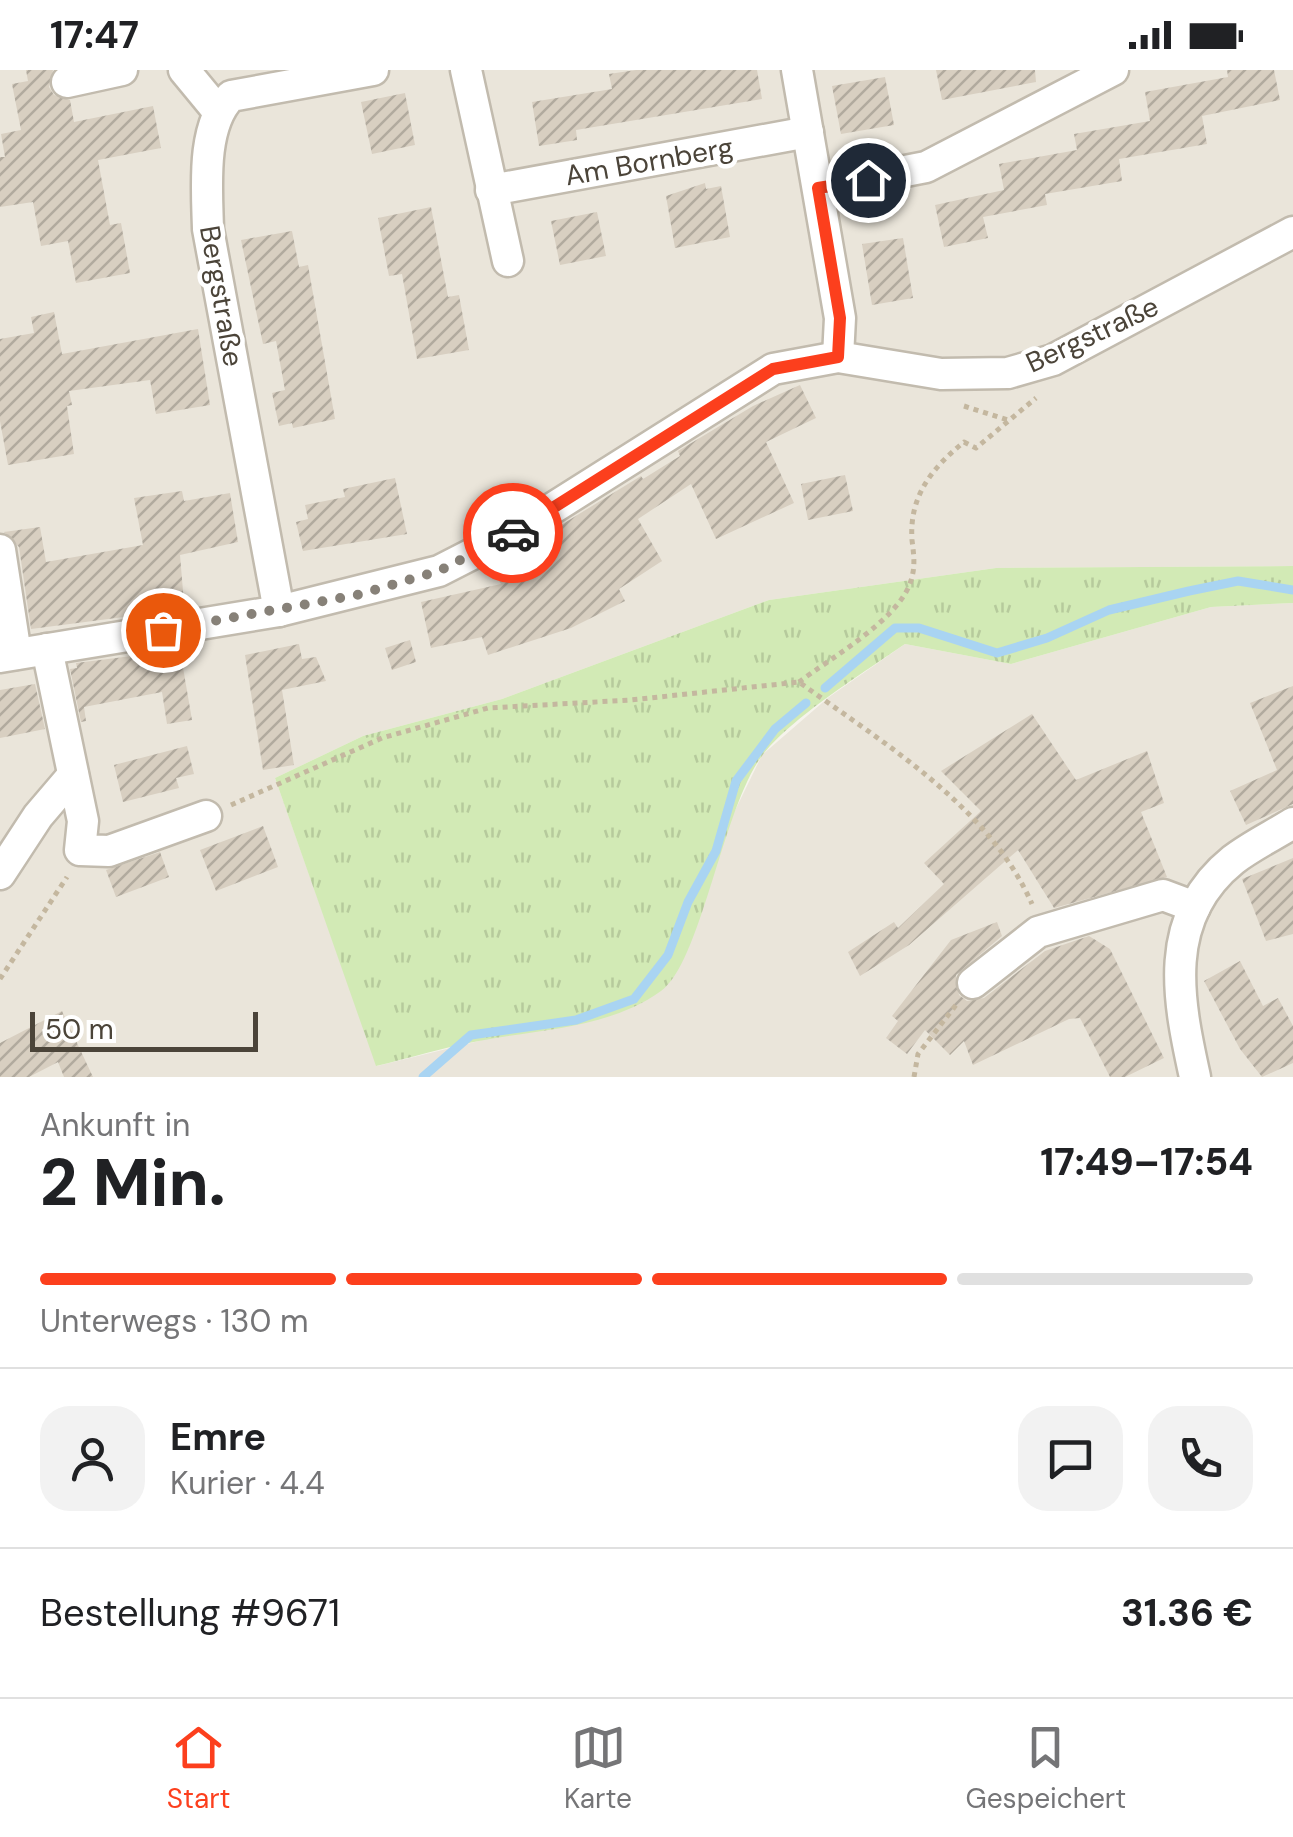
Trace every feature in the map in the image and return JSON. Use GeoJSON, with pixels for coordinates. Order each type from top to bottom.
{"type":"FeatureCollection","features":[{"type":"Feature","properties":{"kind":"street"},"geometry":{"type":"LineString","coordinates":[[67,82],[122,70]]}},
{"type":"Feature","properties":{"kind":"street"},"geometry":{"type":"LineString","coordinates":[[184,70],[217,110],[231,96],[373,70]]}},
{"type":"Feature","properties":{"kind":"street"},"geometry":{"type":"LineString","coordinates":[[466,70],[508,261]]}},
{"type":"Feature","properties":{"kind":"street"},"geometry":{"type":"LineString","coordinates":[[797,70],[840,318],[838,357]]}},
{"type":"Feature","properties":{"kind":"street"},"geometry":{"type":"LineString","coordinates":[[818,188],[926,167],[1113,70]]}},
{"type":"Feature","properties":{"kind":"street","name":"Bergstraße"},"geometry":{"type":"LineString","coordinates":[[217,110],[207,184],[208,230],[279,611]]}},
{"type":"Feature","properties":{"kind":"street","name":"Am Bornberg"},"geometry":{"type":"LineString","coordinates":[[491,190],[808,132]]}},
{"type":"Feature","properties":{"kind":"street","name":"Bergstraße"},"geometry":{"type":"LineString","coordinates":[[8,656],[279,611],[439,571],[515,532],[773,369],[838,357],[940,374],[1008,372],[1053,360],[1293,232]]}},
{"type":"Feature","properties":{"kind":"street"},"geometry":{"type":"LineString","coordinates":[[0,550],[8,656]]}},
{"type":"Feature","properties":{"kind":"street"},"geometry":{"type":"LineString","coordinates":[[47,648],[83,821],[80,850],[109,851],[206,816]]}},
{"type":"Feature","properties":{"kind":"street"},"geometry":{"type":"LineString","coordinates":[[0,874],[38,816],[73,775]]}},
{"type":"Feature","properties":{"kind":"street"},"geometry":{"type":"LineString","coordinates":[[1195,1077],[1178,994],[1182,950],[1195,907],[1232,862],[1293,823]]}},
{"type":"Feature","properties":{"kind":"street"},"geometry":{"type":"LineString","coordinates":[[973,982],[1038,932],[1163,895],[1195,907]]}},
{"type":"Feature","properties":{"kind":"path"},"geometry":{"type":"LineString","coordinates":[[206,816],[382,738],[488,708],[632,700],[799,682],[895,609],[916,565],[912,536],[916,504],[926,477],[964,442],[976,448],[1056,382],[1053,360]]}},
{"type":"Feature","properties":{"kind":"path"},"geometry":{"type":"LineString","coordinates":[[953,404],[1008,420]]}},
{"type":"Feature","properties":{"kind":"path"},"geometry":{"type":"LineString","coordinates":[[799,682],[906,760],[993,840],[1016,870],[1032,904],[1038,932]]}},
{"type":"Feature","properties":{"kind":"path"},"geometry":{"type":"LineString","coordinates":[[0,979],[80,850]]}},
{"type":"Feature","properties":{"kind":"path"},"geometry":{"type":"LineString","coordinates":[[914,1077],[918,1054],[973,982]]}},
{"type":"Feature","properties":{"kind":"shaded area"},"geometry":{"type":"Polygon","coordinates":[[[0,70],[1293,70],[1293,566],[996,568],[769,600],[502,699],[363,736],[275,778],[377,1066],[479,1041],[688,949],[726,829],[762,755],[829,697],[905,644],[1011,664],[1211,607],[1293,603],[1293,1077],[0,1077],[0,70]]]}},
{"type":"Feature","properties":{"kind":"green space"},"geometry":{"type":"Polygon","coordinates":[[[1293,566],[1293,603],[1211,607],[1011,664],[905,644],[809,711],[762,756],[735,810],[688,950],[661,991],[640,1004],[596,1020],[466,1043],[376,1066],[275,778],[363,736],[502,699],[769,600],[996,568],[1293,566]]]}},
{"type":"Feature","properties":{"kind":"building"},"geometry":{"type":"Polygon","coordinates":[[[26,70],[53,70],[49,87],[54,95],[70,100],[74,122],[153,106],[161,148],[98,160],[110,225],[121,223],[130,273],[76,283],[68,241],[41,246],[33,202],[0,207],[0,157],[5,157],[1,134],[21,130],[12,84],[28,81],[26,70]]]}},
{"type":"Feature","properties":{"kind":"building"},"geometry":{"type":"Polygon","coordinates":[[[636,70],[757,70],[762,99],[576,130],[577,140],[539,146],[532,102],[612,89],[609,74],[636,70]]]}},
{"type":"Feature","properties":{"kind":"building"},"geometry":{"type":"Polygon","coordinates":[[[936,70],[1035,70],[1036,82],[942,100],[936,70]]]}},
{"type":"Feature","properties":{"kind":"building"},"geometry":{"type":"Polygon","coordinates":[[[1227,70],[1274,70],[1280,100],[1202,116],[1207,144],[1119,159],[1122,181],[1045,194],[1047,205],[983,217],[988,238],[944,247],[935,205],[1004,190],[999,164],[1077,150],[1074,134],[1150,121],[1145,92],[1228,77],[1227,70]]]}},
{"type":"Feature","properties":{"kind":"building"},"geometry":{"type":"Polygon","coordinates":[[[885,77],[894,125],[841,134],[832,86],[885,77]]]}},
{"type":"Feature","properties":{"kind":"building"},"geometry":{"type":"Polygon","coordinates":[[[405,93],[415,145],[372,154],[361,102],[405,93]]]}},
{"type":"Feature","properties":{"kind":"building"},"geometry":{"type":"Polygon","coordinates":[[[705,183],[706,189],[721,186],[730,237],[675,248],[666,196],[705,183]]]}},
{"type":"Feature","properties":{"kind":"building"},"geometry":{"type":"Polygon","coordinates":[[[431,207],[448,297],[459,295],[469,350],[417,359],[402,274],[389,276],[378,218],[431,207]]]}},
{"type":"Feature","properties":{"kind":"building"},"geometry":{"type":"Polygon","coordinates":[[[597,212],[606,256],[560,265],[551,221],[597,212]]]}},
{"type":"Feature","properties":{"kind":"building"},"geometry":{"type":"Polygon","coordinates":[[[292,231],[299,267],[308,265],[335,419],[293,428],[292,423],[279,426],[272,393],[285,390],[276,341],[263,344],[241,240],[292,231]]]}},
{"type":"Feature","properties":{"kind":"building"},"geometry":{"type":"Polygon","coordinates":[[[903,238],[913,298],[872,305],[862,244],[903,238]]]}},
{"type":"Feature","properties":{"kind":"building"},"geometry":{"type":"Polygon","coordinates":[[[54,312],[62,354],[198,329],[210,405],[156,414],[150,380],[69,391],[72,405],[67,406],[74,454],[8,465],[0,421],[0,339],[34,333],[31,317],[54,312]]]}},
{"type":"Feature","properties":{"kind":"building"},"geometry":{"type":"Polygon","coordinates":[[[800,385],[816,418],[766,442],[794,503],[716,539],[691,484],[638,519],[662,561],[619,589],[625,601],[571,628],[488,655],[482,637],[431,648],[421,602],[501,584],[491,568],[641,476],[643,479],[680,456],[678,451],[753,406],[800,385]]]}},
{"type":"Feature","properties":{"kind":"building"},"geometry":{"type":"Polygon","coordinates":[[[845,475],[853,511],[808,520],[801,484],[845,475]]]}},
{"type":"Feature","properties":{"kind":"building"},"geometry":{"type":"Polygon","coordinates":[[[395,478],[407,534],[303,551],[296,522],[308,519],[305,505],[345,497],[343,489],[395,478]]]}},
{"type":"Feature","properties":{"kind":"building"},"geometry":{"type":"Polygon","coordinates":[[[182,491],[184,501],[230,493],[238,542],[180,555],[184,603],[146,609],[147,614],[31,629],[19,547],[4,532],[40,527],[46,562],[143,545],[134,498],[182,491]]]}},
{"type":"Feature","properties":{"kind":"building"},"geometry":{"type":"Polygon","coordinates":[[[410,640],[416,662],[392,670],[385,648],[410,640]]]}},
{"type":"Feature","properties":{"kind":"building"},"geometry":{"type":"Polygon","coordinates":[[[299,644],[302,659],[316,657],[326,681],[282,690],[294,765],[263,770],[245,655],[299,644]]]}},
{"type":"Feature","properties":{"kind":"building"},"geometry":{"type":"Polygon","coordinates":[[[180,650],[192,720],[167,724],[162,692],[84,707],[86,721],[81,722],[70,669],[77,668],[76,663],[180,650]]]}},
{"type":"Feature","properties":{"kind":"building"},"geometry":{"type":"Polygon","coordinates":[[[35,684],[45,729],[0,738],[0,690],[35,684]]]}},
{"type":"Feature","properties":{"kind":"building"},"geometry":{"type":"Polygon","coordinates":[[[1293,686],[1293,804],[1246,825],[1230,791],[1277,770],[1250,703],[1293,686]]]}},
{"type":"Feature","properties":{"kind":"building"},"geometry":{"type":"Polygon","coordinates":[[[1032,714],[1076,780],[1147,751],[1164,803],[1141,812],[1167,877],[1054,908],[1018,850],[909,945],[860,976],[848,952],[894,922],[898,928],[944,884],[924,863],[981,811],[941,771],[1032,714]]]}},
{"type":"Feature","properties":{"kind":"building"},"geometry":{"type":"Polygon","coordinates":[[[187,746],[194,774],[176,778],[179,788],[123,802],[114,765],[187,746]]]}},
{"type":"Feature","properties":{"kind":"building"},"geometry":{"type":"Polygon","coordinates":[[[263,826],[278,867],[216,891],[200,850],[263,826]]]}},
{"type":"Feature","properties":{"kind":"building"},"geometry":{"type":"Polygon","coordinates":[[[160,852],[169,877],[116,897],[106,870],[160,852]]]}},
{"type":"Feature","properties":{"kind":"building"},"geometry":{"type":"Polygon","coordinates":[[[1293,858],[1293,934],[1266,941],[1242,879],[1293,858]]]}},
{"type":"Feature","properties":{"kind":"building"},"geometry":{"type":"Polygon","coordinates":[[[997,922],[1002,936],[956,975],[959,995],[967,1001],[984,998],[1045,951],[1089,936],[1110,949],[1164,1058],[1125,1077],[1110,1077],[1080,1018],[1069,1019],[973,1065],[964,1041],[950,1055],[925,1030],[907,1054],[886,1038],[898,1021],[892,1016],[951,940],[997,922]]]}},
{"type":"Feature","properties":{"kind":"building"},"geometry":{"type":"Polygon","coordinates":[[[1240,961],[1263,1006],[1278,998],[1293,1026],[1293,1063],[1262,1077],[1240,1049],[1204,981],[1240,961]]]}},
{"type":"Feature","properties":{"kind":"building"},"geometry":{"type":"Polygon","coordinates":[[[62,1011],[93,1077],[64,1077],[58,1062],[29,1077],[0,1077],[0,1043],[62,1011]]]}},
{"type":"Feature","properties":{"kind":"waterway"},"geometry":{"type":"LineString","coordinates":[[825,688],[895,628],[919,628],[997,653],[1047,638],[1109,610],[1189,591],[1238,581],[1293,590]]}},
{"type":"Feature","properties":{"kind":"waterway"},"geometry":{"type":"LineString","coordinates":[[423,1077],[471,1035],[576,1020],[634,999],[668,955],[688,902],[716,851],[736,781],[775,729],[806,703]]}},
{"type":"Feature","properties":{"kind":"way so far"},"geometry":{"type":"LineString","coordinates":[[163,630],[357,595],[439,571],[513,533]]}},
{"type":"Feature","properties":{"kind":"route"},"geometry":{"type":"LineString","coordinates":[[513,533],[773,369],[838,357],[840,318],[818,188],[868,180]]}}]}
